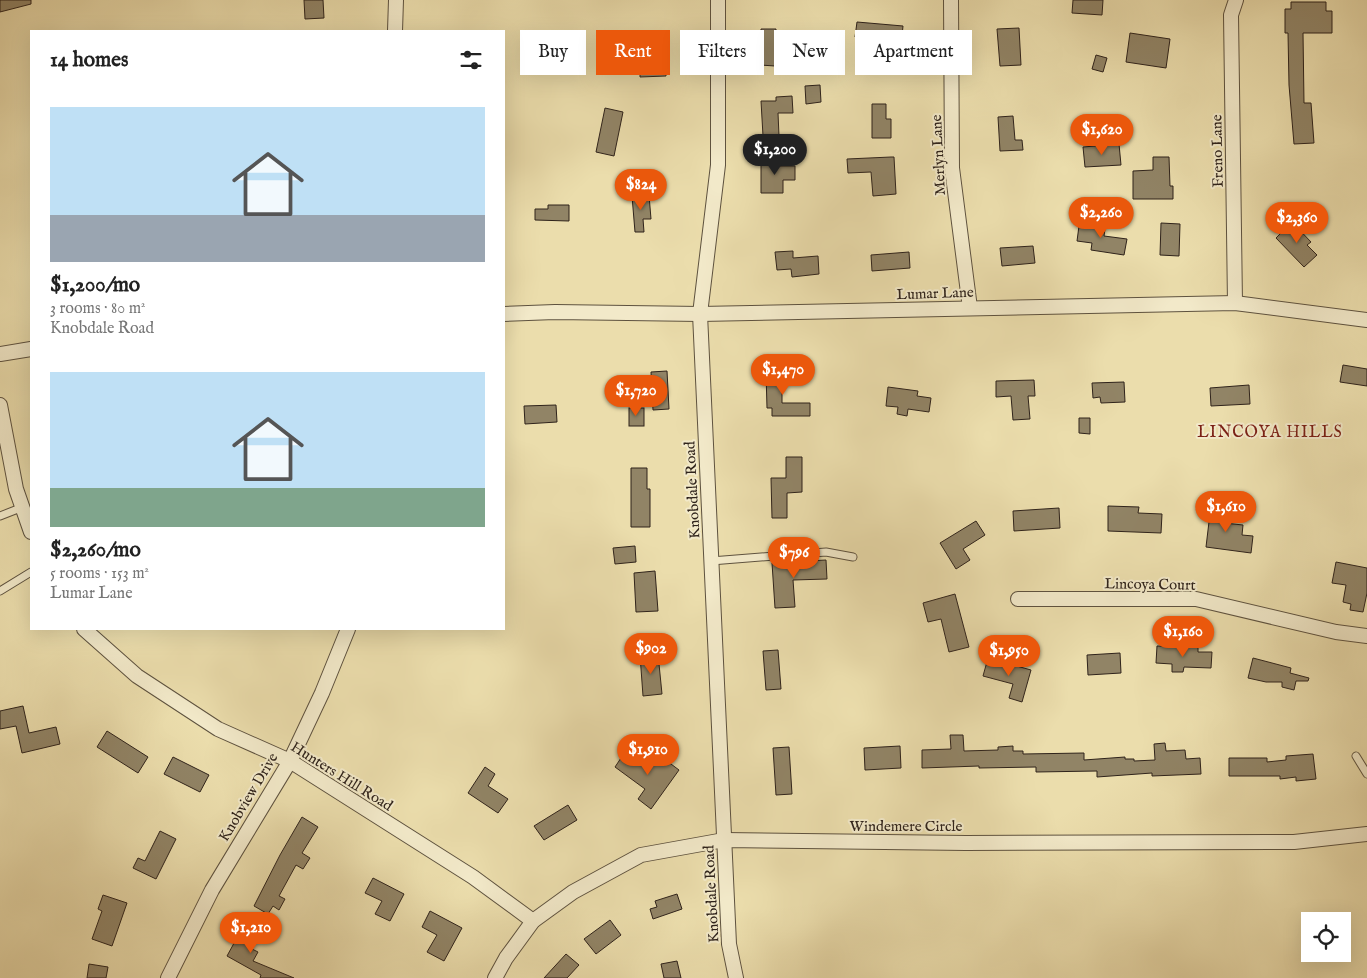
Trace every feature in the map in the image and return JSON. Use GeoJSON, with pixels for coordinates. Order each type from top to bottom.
{"type":"FeatureCollection","features":[{"type":"Feature","properties":{"kind":"street"},"geometry":{"type":"LineString","coordinates":[[395,30],[396,0]]}},
{"type":"Feature","properties":{"kind":"street","name":"Knobdale Road"},"geometry":{"type":"LineString","coordinates":[[718,0],[718,166],[700,314],[729,944],[736,978]]}},
{"type":"Feature","properties":{"kind":"street","name":"Merlyn Lane"},"geometry":{"type":"LineString","coordinates":[[951,0],[952,168],[970,308]]}},
{"type":"Feature","properties":{"kind":"street","name":"Freno Lane"},"geometry":{"type":"LineString","coordinates":[[1236,0],[1231,15],[1236,303]]}},
{"type":"Feature","properties":{"kind":"street","name":"Lumar Lane"},"geometry":{"type":"LineString","coordinates":[[505,314],[555,312],[700,314],[1236,303],[1367,320]]}},
{"type":"Feature","properties":{"kind":"street"},"geometry":{"type":"LineString","coordinates":[[0,354],[30,349]]}},
{"type":"Feature","properties":{"kind":"street"},"geometry":{"type":"LineString","coordinates":[[0,405],[16,489],[30,529]]}},
{"type":"Feature","properties":{"kind":"street","name":"Lincoya Court"},"geometry":{"type":"LineString","coordinates":[[1018,599],[1196,599],[1336,632],[1367,636]]}},
{"type":"Feature","properties":{"kind":"street","name":"Hunters Hill Road"},"geometry":{"type":"LineString","coordinates":[[85,630],[137,676],[218,729],[290,760],[473,877],[533,921]]}},
{"type":"Feature","properties":{"kind":"street","name":"Knobview Drive"},"geometry":{"type":"LineString","coordinates":[[168,978],[212,890],[290,760],[322,693],[348,630]]}},
{"type":"Feature","properties":{"kind":"street","name":"Windemere Circle"},"geometry":{"type":"LineString","coordinates":[[495,978],[506,958],[533,921],[573,892],[641,855],[724,840],[1285,842],[1367,834]]}},
{"type":"Feature","properties":{"kind":"lane"},"geometry":{"type":"LineString","coordinates":[[0,516],[22,507]]}},
{"type":"Feature","properties":{"kind":"lane"},"geometry":{"type":"LineString","coordinates":[[712,561],[826,552],[853,557]]}},
{"type":"Feature","properties":{"kind":"lane"},"geometry":{"type":"LineString","coordinates":[[0,591],[30,573]]}},
{"type":"Feature","properties":{"kind":"lane"},"geometry":{"type":"LineString","coordinates":[[1356,756],[1367,774]]}},
{"type":"Feature","properties":{"kind":"building"},"geometry":{"type":"Polygon","coordinates":[[[0,0],[31,0],[31,4],[0,12],[0,0]]]}},
{"type":"Feature","properties":{"kind":"building"},"geometry":{"type":"Polygon","coordinates":[[[304,0],[323,0],[324,18],[305,19],[304,0]]]}},
{"type":"Feature","properties":{"kind":"building"},"geometry":{"type":"Polygon","coordinates":[[[1073,0],[1103,0],[1102,15],[1072,13],[1073,0]]]}},
{"type":"Feature","properties":{"kind":"building"},"geometry":{"type":"Polygon","coordinates":[[[1291,2],[1326,2],[1326,11],[1332,11],[1332,33],[1303,33],[1304,103],[1311,103],[1314,143],[1294,144],[1289,85],[1288,33],[1285,33],[1285,9],[1291,9],[1291,2]]]}},
{"type":"Feature","properties":{"kind":"building"},"geometry":{"type":"Polygon","coordinates":[[[857,22],[903,26],[903,30],[856,30],[857,22]]]}},
{"type":"Feature","properties":{"kind":"building"},"geometry":{"type":"Polygon","coordinates":[[[1019,28],[1021,65],[1000,66],[997,29],[1019,28]]]}},
{"type":"Feature","properties":{"kind":"building"},"geometry":{"type":"Polygon","coordinates":[[[776,29],[774,30],[774,66],[764,65],[764,30],[761,30],[776,29]]]}},
{"type":"Feature","properties":{"kind":"building"},"geometry":{"type":"Polygon","coordinates":[[[1130,33],[1170,39],[1166,68],[1126,62],[1130,33]]]}},
{"type":"Feature","properties":{"kind":"building"},"geometry":{"type":"Polygon","coordinates":[[[1096,55],[1107,58],[1103,72],[1092,69],[1096,55]]]}},
{"type":"Feature","properties":{"kind":"building"},"geometry":{"type":"Polygon","coordinates":[[[640,75],[666,75],[666,76],[640,77],[640,75]]]}},
{"type":"Feature","properties":{"kind":"building"},"geometry":{"type":"Polygon","coordinates":[[[820,85],[821,102],[806,104],[805,86],[820,85]]]}},
{"type":"Feature","properties":{"kind":"building"},"geometry":{"type":"Polygon","coordinates":[[[792,96],[793,113],[778,113],[779,136],[763,136],[761,101],[776,101],[776,97],[792,96]]]}},
{"type":"Feature","properties":{"kind":"building"},"geometry":{"type":"Polygon","coordinates":[[[872,104],[886,104],[886,119],[891,119],[891,138],[872,138],[872,104]]]}},
{"type":"Feature","properties":{"kind":"building"},"geometry":{"type":"Polygon","coordinates":[[[605,108],[623,112],[614,156],[596,152],[605,108]]]}},
{"type":"Feature","properties":{"kind":"building"},"geometry":{"type":"Polygon","coordinates":[[[1013,116],[1015,140],[1022,140],[1023,150],[1000,151],[998,117],[1013,116]]]}},
{"type":"Feature","properties":{"kind":"building"},"geometry":{"type":"Polygon","coordinates":[[[1119,144],[1121,165],[1085,167],[1083,147],[1119,144]]]}},
{"type":"Feature","properties":{"kind":"building"},"geometry":{"type":"Polygon","coordinates":[[[894,157],[896,194],[873,196],[871,172],[848,173],[847,159],[894,157]]]}},
{"type":"Feature","properties":{"kind":"building"},"geometry":{"type":"Polygon","coordinates":[[[1153,157],[1169,157],[1170,186],[1173,186],[1173,199],[1133,199],[1133,171],[1153,170],[1153,157]]]}},
{"type":"Feature","properties":{"kind":"building"},"geometry":{"type":"Polygon","coordinates":[[[778,160],[778,166],[795,166],[795,180],[783,180],[783,193],[761,193],[761,161],[778,160]]]}},
{"type":"Feature","properties":{"kind":"building"},"geometry":{"type":"Polygon","coordinates":[[[649,195],[651,219],[643,219],[644,232],[635,232],[632,196],[649,195]]]}},
{"type":"Feature","properties":{"kind":"building"},"geometry":{"type":"Polygon","coordinates":[[[548,205],[569,205],[569,221],[535,220],[535,209],[548,209],[548,205]]]}},
{"type":"Feature","properties":{"kind":"building"},"geometry":{"type":"Polygon","coordinates":[[[1094,221],[1106,222],[1104,236],[1127,239],[1124,255],[1091,250],[1092,243],[1077,241],[1079,226],[1093,228],[1094,221]]]}},
{"type":"Feature","properties":{"kind":"building"},"geometry":{"type":"Polygon","coordinates":[[[1292,222],[1311,242],[1307,245],[1317,255],[1304,267],[1276,238],[1292,222]]]}},
{"type":"Feature","properties":{"kind":"building"},"geometry":{"type":"Polygon","coordinates":[[[1161,223],[1180,224],[1179,256],[1160,255],[1161,223]]]}},
{"type":"Feature","properties":{"kind":"building"},"geometry":{"type":"Polygon","coordinates":[[[1033,246],[1035,263],[1002,266],[1000,248],[1033,246]]]}},
{"type":"Feature","properties":{"kind":"building"},"geometry":{"type":"Polygon","coordinates":[[[793,251],[793,258],[818,256],[819,274],[792,277],[791,269],[777,270],[775,252],[793,251]]]}},
{"type":"Feature","properties":{"kind":"building"},"geometry":{"type":"Polygon","coordinates":[[[909,252],[910,268],[872,271],[871,255],[909,252]]]}},
{"type":"Feature","properties":{"kind":"building"},"geometry":{"type":"Polygon","coordinates":[[[1343,365],[1367,369],[1367,386],[1340,382],[1343,365]]]}},
{"type":"Feature","properties":{"kind":"building"},"geometry":{"type":"Polygon","coordinates":[[[667,371],[669,409],[653,410],[651,372],[667,371]]]}},
{"type":"Feature","properties":{"kind":"building"},"geometry":{"type":"Polygon","coordinates":[[[793,371],[793,383],[782,383],[782,403],[810,403],[810,416],[772,416],[772,408],[767,408],[766,372],[793,371]]]}},
{"type":"Feature","properties":{"kind":"building"},"geometry":{"type":"Polygon","coordinates":[[[1034,380],[1035,396],[1028,396],[1030,419],[1013,420],[1011,396],[996,397],[996,381],[1034,380]]]}},
{"type":"Feature","properties":{"kind":"building"},"geometry":{"type":"Polygon","coordinates":[[[1124,382],[1125,402],[1101,403],[1100,397],[1093,398],[1092,383],[1124,382]]]}},
{"type":"Feature","properties":{"kind":"building"},"geometry":{"type":"Polygon","coordinates":[[[1249,385],[1250,404],[1211,406],[1210,388],[1249,385]]]}},
{"type":"Feature","properties":{"kind":"building"},"geometry":{"type":"Polygon","coordinates":[[[888,387],[918,391],[917,396],[931,398],[929,412],[908,409],[907,416],[897,414],[898,407],[886,406],[888,387]]]}},
{"type":"Feature","properties":{"kind":"building"},"geometry":{"type":"Polygon","coordinates":[[[556,405],[557,422],[525,424],[524,406],[556,405]]]}},
{"type":"Feature","properties":{"kind":"building"},"geometry":{"type":"Polygon","coordinates":[[[629,408],[644,408],[644,426],[629,426],[629,408]]]}},
{"type":"Feature","properties":{"kind":"building"},"geometry":{"type":"Polygon","coordinates":[[[1079,418],[1090,418],[1090,434],[1079,433],[1079,418]]]}},
{"type":"Feature","properties":{"kind":"building"},"geometry":{"type":"Polygon","coordinates":[[[786,457],[802,457],[802,492],[787,493],[787,518],[772,518],[771,478],[786,478],[786,457]]]}},
{"type":"Feature","properties":{"kind":"building"},"geometry":{"type":"Polygon","coordinates":[[[631,468],[647,468],[647,489],[650,489],[650,527],[631,527],[631,468]]]}},
{"type":"Feature","properties":{"kind":"building"},"geometry":{"type":"Polygon","coordinates":[[[1211,505],[1226,507],[1224,523],[1243,525],[1242,535],[1253,536],[1251,553],[1206,547],[1211,505]]]}},
{"type":"Feature","properties":{"kind":"building"},"geometry":{"type":"Polygon","coordinates":[[[1108,506],[1139,507],[1138,513],[1162,514],[1161,533],[1108,531],[1108,506]]]}},
{"type":"Feature","properties":{"kind":"building"},"geometry":{"type":"Polygon","coordinates":[[[1059,508],[1060,528],[1014,531],[1013,511],[1059,508]]]}},
{"type":"Feature","properties":{"kind":"building"},"geometry":{"type":"Polygon","coordinates":[[[976,521],[985,535],[963,549],[970,560],[956,569],[940,543],[976,521]]]}},
{"type":"Feature","properties":{"kind":"building"},"geometry":{"type":"Polygon","coordinates":[[[635,546],[636,562],[615,564],[613,548],[635,546]]]}},
{"type":"Feature","properties":{"kind":"building"},"geometry":{"type":"Polygon","coordinates":[[[826,560],[827,579],[793,580],[795,607],[775,608],[772,563],[826,560]]]}},
{"type":"Feature","properties":{"kind":"building"},"geometry":{"type":"Polygon","coordinates":[[[1336,562],[1367,568],[1367,593],[1363,612],[1350,610],[1351,604],[1343,602],[1346,585],[1332,583],[1336,562]]]}},
{"type":"Feature","properties":{"kind":"building"},"geometry":{"type":"Polygon","coordinates":[[[655,571],[658,611],[636,612],[634,573],[655,571]]]}},
{"type":"Feature","properties":{"kind":"building"},"geometry":{"type":"Polygon","coordinates":[[[955,594],[969,647],[949,652],[941,619],[928,622],[923,603],[955,594]]]}},
{"type":"Feature","properties":{"kind":"building"},"geometry":{"type":"Polygon","coordinates":[[[1157,646],[1198,647],[1198,652],[1212,652],[1211,668],[1184,667],[1183,672],[1172,672],[1172,664],[1156,663],[1157,646]]]}},
{"type":"Feature","properties":{"kind":"building"},"geometry":{"type":"Polygon","coordinates":[[[778,650],[781,689],[766,690],[763,651],[778,650]]]}},
{"type":"Feature","properties":{"kind":"building"},"geometry":{"type":"Polygon","coordinates":[[[1120,653],[1121,673],[1088,675],[1087,655],[1120,653]]]}},
{"type":"Feature","properties":{"kind":"building"},"geometry":{"type":"Polygon","coordinates":[[[658,654],[662,694],[643,696],[640,655],[658,654]]]}},
{"type":"Feature","properties":{"kind":"building"},"geometry":{"type":"Polygon","coordinates":[[[988,658],[1031,670],[1022,702],[1009,698],[1013,684],[983,676],[988,658]]]}},
{"type":"Feature","properties":{"kind":"building"},"geometry":{"type":"Polygon","coordinates":[[[1253,658],[1291,668],[1290,673],[1309,678],[1308,681],[1296,681],[1294,690],[1282,687],[1282,682],[1266,682],[1248,678],[1253,658]]]}},
{"type":"Feature","properties":{"kind":"building"},"geometry":{"type":"Polygon","coordinates":[[[23,706],[29,733],[56,727],[60,744],[22,753],[16,726],[0,729],[0,711],[23,706]]]}},
{"type":"Feature","properties":{"kind":"building"},"geometry":{"type":"Polygon","coordinates":[[[107,731],[148,757],[138,773],[97,747],[107,731]]]}},
{"type":"Feature","properties":{"kind":"building"},"geometry":{"type":"Polygon","coordinates":[[[950,735],[963,735],[964,751],[998,750],[998,747],[1013,746],[1013,751],[1023,751],[1023,754],[1084,753],[1084,760],[1125,757],[1125,759],[1134,759],[1134,761],[1155,760],[1154,744],[1165,743],[1166,751],[1185,750],[1186,759],[1200,758],[1201,774],[1152,776],[1152,773],[1097,777],[1097,771],[1036,772],[1036,767],[922,768],[922,750],[951,749],[950,735]]]}},
{"type":"Feature","properties":{"kind":"building"},"geometry":{"type":"Polygon","coordinates":[[[900,746],[901,768],[865,770],[864,748],[900,746]]]}},
{"type":"Feature","properties":{"kind":"building"},"geometry":{"type":"Polygon","coordinates":[[[789,747],[792,794],[776,795],[773,748],[789,747]]]}},
{"type":"Feature","properties":{"kind":"building"},"geometry":{"type":"Polygon","coordinates":[[[627,749],[651,766],[659,755],[679,770],[651,809],[638,799],[645,789],[615,767],[627,749]]]}},
{"type":"Feature","properties":{"kind":"building"},"geometry":{"type":"Polygon","coordinates":[[[1313,754],[1316,779],[1296,781],[1296,777],[1280,779],[1280,776],[1229,776],[1229,758],[1267,758],[1267,762],[1286,760],[1286,756],[1313,754]]]}},
{"type":"Feature","properties":{"kind":"building"},"geometry":{"type":"Polygon","coordinates":[[[173,757],[209,775],[200,792],[164,774],[173,757]]]}},
{"type":"Feature","properties":{"kind":"building"},"geometry":{"type":"Polygon","coordinates":[[[485,767],[495,774],[488,786],[508,799],[498,813],[468,793],[485,767]]]}},
{"type":"Feature","properties":{"kind":"building"},"geometry":{"type":"Polygon","coordinates":[[[568,805],[577,820],[544,840],[534,826],[568,805]]]}},
{"type":"Feature","properties":{"kind":"building"},"geometry":{"type":"Polygon","coordinates":[[[302,817],[318,827],[302,853],[310,858],[303,869],[296,865],[279,896],[285,899],[279,910],[273,906],[268,914],[254,906],[302,817]]]}},
{"type":"Feature","properties":{"kind":"building"},"geometry":{"type":"Polygon","coordinates":[[[160,831],[176,839],[156,879],[133,868],[138,858],[145,861],[160,831]]]}},
{"type":"Feature","properties":{"kind":"building"},"geometry":{"type":"Polygon","coordinates":[[[373,878],[404,894],[390,921],[375,914],[382,901],[365,893],[373,878]]]}},
{"type":"Feature","properties":{"kind":"building"},"geometry":{"type":"Polygon","coordinates":[[[677,894],[682,909],[653,919],[650,909],[657,907],[655,901],[677,894]]]}},
{"type":"Feature","properties":{"kind":"building"},"geometry":{"type":"Polygon","coordinates":[[[103,895],[127,903],[112,946],[92,939],[102,911],[98,909],[103,895]]]}},
{"type":"Feature","properties":{"kind":"building"},"geometry":{"type":"Polygon","coordinates":[[[430,911],[462,928],[444,961],[427,952],[437,935],[422,927],[430,911]]]}},
{"type":"Feature","properties":{"kind":"building"},"geometry":{"type":"Polygon","coordinates":[[[610,920],[621,935],[596,954],[584,939],[610,920]]]}},
{"type":"Feature","properties":{"kind":"building"},"geometry":{"type":"Polygon","coordinates":[[[245,923],[259,931],[250,948],[258,952],[253,961],[294,978],[260,978],[261,975],[227,956],[245,923]]]}},
{"type":"Feature","properties":{"kind":"building"},"geometry":{"type":"Polygon","coordinates":[[[566,954],[579,965],[567,978],[544,978],[566,954]]]}},
{"type":"Feature","properties":{"kind":"building"},"geometry":{"type":"Polygon","coordinates":[[[677,961],[681,978],[664,978],[661,964],[677,961]]]}},
{"type":"Feature","properties":{"kind":"building"},"geometry":{"type":"Polygon","coordinates":[[[89,964],[108,967],[106,978],[87,978],[89,964]]]}},
{"type":"Feature","properties":{"kind":"district","name":"LINCOYA HILLS"},"geometry":{"type":"Point","coordinates":[1270,431]}}]}
